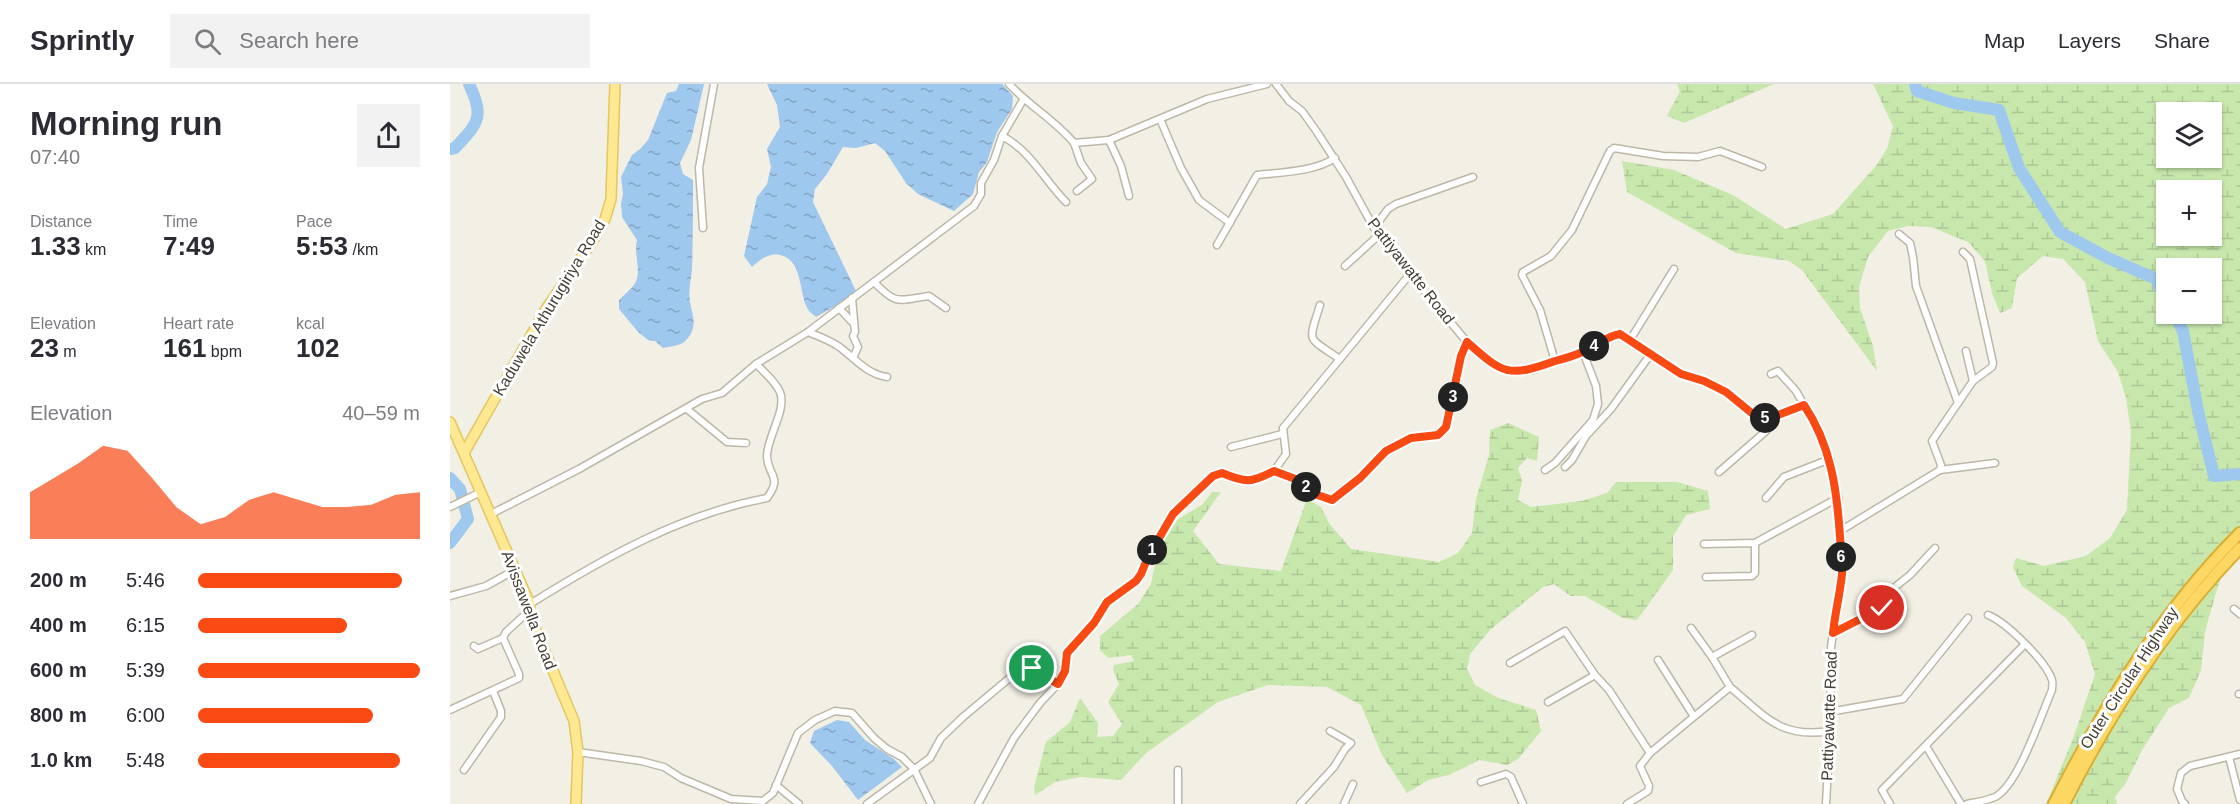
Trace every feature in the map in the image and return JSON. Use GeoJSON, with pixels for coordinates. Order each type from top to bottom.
{"type":"FeatureCollection","features":[{"type":"Feature","properties":{"kind":"highway","name":"Outer Circular Highway"},"geometry":{"type":"LineString","coordinates":[[2054,804],[2097,724],[2154,635],[2205,570],[2240,533]]}},
{"type":"Feature","properties":{"kind":"highway","name":"Outer Circular Highway"},"geometry":{"type":"LineString","coordinates":[[2064,804],[2104,730],[2144,666],[2186,608],[2240,548]]}},
{"type":"Feature","properties":{"kind":"main road","name":"Kaduwela Athurugiriya Road"},"geometry":{"type":"LineString","coordinates":[[464,453],[546,309],[605,219],[611,199],[615,84]]}},
{"type":"Feature","properties":{"kind":"main road","name":"Avissawella Road"},"geometry":{"type":"LineString","coordinates":[[450,422],[464,453],[477,494],[491,514],[515,570],[574,721],[578,752],[576,804]]}},
{"type":"Feature","properties":{"kind":"street"},"geometry":{"type":"LineString","coordinates":[[703,228],[699,168],[714,84]]}},
{"type":"Feature","properties":{"kind":"street"},"geometry":{"type":"LineString","coordinates":[[1009,84],[1023,100],[1063,130],[1074,143],[1081,164],[1092,179],[1077,191]]}},
{"type":"Feature","properties":{"kind":"street"},"geometry":{"type":"LineString","coordinates":[[1074,143],[1108,140],[1207,99],[1267,84]]}},
{"type":"Feature","properties":{"kind":"street","name":"Pattiyawatte Road"},"geometry":{"type":"LineString","coordinates":[[1276,84],[1289,101],[1302,111],[1335,158],[1379,235],[1467,342],[1489,362],[1517,372],[1533,370],[1583,352],[1612,335],[1620,334],[1629,340]]}},
{"type":"Feature","properties":{"kind":"street"},"geometry":{"type":"LineString","coordinates":[[491,514],[579,469],[702,399],[722,393],[756,364],[808,332],[974,206],[981,194],[981,183],[994,160],[1002,136],[1023,100]]}},
{"type":"Feature","properties":{"kind":"street"},"geometry":{"type":"LineString","coordinates":[[1160,119],[1181,168],[1199,200],[1230,223]]}},
{"type":"Feature","properties":{"kind":"street"},"geometry":{"type":"LineString","coordinates":[[1002,136],[1017,144],[1027,153],[1050,187],[1066,202]]}},
{"type":"Feature","properties":{"kind":"street"},"geometry":{"type":"LineString","coordinates":[[1108,140],[1121,166],[1129,196]]}},
{"type":"Feature","properties":{"kind":"street"},"geometry":{"type":"LineString","coordinates":[[1555,361],[1540,310],[1522,275],[1523,272],[1551,256],[1572,230],[1610,151],[1614,148],[1663,156],[1698,157],[1720,151],[1762,167]]}},
{"type":"Feature","properties":{"kind":"street"},"geometry":{"type":"LineString","coordinates":[[1217,245],[1257,176],[1305,169],[1326,164],[1335,158]]}},
{"type":"Feature","properties":{"kind":"street"},"geometry":{"type":"LineString","coordinates":[[1374,228],[1388,208],[1473,177]]}},
{"type":"Feature","properties":{"kind":"street"},"geometry":{"type":"LineString","coordinates":[[1899,234],[1910,243],[1916,286],[1958,403]]}},
{"type":"Feature","properties":{"kind":"street"},"geometry":{"type":"LineString","coordinates":[[1345,266],[1379,235]]}},
{"type":"Feature","properties":{"kind":"street"},"geometry":{"type":"LineString","coordinates":[[1940,470],[1941,465],[1932,441],[1973,381],[1992,367],[1993,363],[1970,259],[1963,252]]}},
{"type":"Feature","properties":{"kind":"street"},"geometry":{"type":"LineString","coordinates":[[1674,269],[1629,340],[1681,374],[1704,381],[1726,392],[1759,419],[1804,405]]}},
{"type":"Feature","properties":{"kind":"street"},"geometry":{"type":"LineString","coordinates":[[978,804],[1014,738],[1040,703],[1058,684],[1065,671],[1067,653],[1094,623],[1107,602],[1136,581],[1173,514],[1213,476],[1222,473],[1241,481],[1256,480],[1274,471],[1286,454],[1283,428],[1410,274]]}},
{"type":"Feature","properties":{"kind":"street"},"geometry":{"type":"LineString","coordinates":[[874,282],[890,298],[899,300],[929,296],[946,308]]}},
{"type":"Feature","properties":{"kind":"street"},"geometry":{"type":"LineString","coordinates":[[852,298],[855,324],[853,336],[858,347],[853,358]]}},
{"type":"Feature","properties":{"kind":"street"},"geometry":{"type":"LineString","coordinates":[[1320,305],[1311,337],[1340,359]]}},
{"type":"Feature","properties":{"kind":"street"},"geometry":{"type":"LineString","coordinates":[[839,308],[855,324]]}},
{"type":"Feature","properties":{"kind":"street"},"geometry":{"type":"LineString","coordinates":[[808,332],[839,347],[867,370],[878,376],[887,377]]}},
{"type":"Feature","properties":{"kind":"street"},"geometry":{"type":"LineString","coordinates":[[1274,471],[1298,480],[1312,493],[1332,500],[1360,478],[1386,451],[1411,438],[1438,435],[1446,427],[1461,356],[1467,342]]}},
{"type":"Feature","properties":{"kind":"street"},"geometry":{"type":"LineString","coordinates":[[1966,351],[1973,381]]}},
{"type":"Feature","properties":{"kind":"street"},"geometry":{"type":"LineString","coordinates":[[1545,470],[1555,463],[1593,420],[1598,405],[1596,387],[1583,352]]}},
{"type":"Feature","properties":{"kind":"street"},"geometry":{"type":"LineString","coordinates":[[1565,467],[1572,460],[1586,436],[1611,409],[1650,355]]}},
{"type":"Feature","properties":{"kind":"street"},"geometry":{"type":"LineString","coordinates":[[474,646],[478,649],[503,638],[530,607],[574,576],[674,525],[737,504],[767,498],[775,488],[775,479],[767,455],[780,410],[781,394],[771,378],[756,364]]}},
{"type":"Feature","properties":{"kind":"street","name":"Pattiyawatte Road"},"geometry":{"type":"LineString","coordinates":[[1771,374],[1778,371],[1796,391],[1816,423],[1830,459],[1838,498],[1842,573],[1830,657],[1830,732],[1826,804]]}},
{"type":"Feature","properties":{"kind":"street"},"geometry":{"type":"LineString","coordinates":[[687,409],[727,442],[746,443]]}},
{"type":"Feature","properties":{"kind":"street"},"geometry":{"type":"LineString","coordinates":[[1719,472],[1766,431],[1780,414]]}},
{"type":"Feature","properties":{"kind":"street"},"geometry":{"type":"LineString","coordinates":[[1232,447],[1282,434]]}},
{"type":"Feature","properties":{"kind":"street"},"geometry":{"type":"LineString","coordinates":[[1766,498],[1784,477],[1830,459]]}},
{"type":"Feature","properties":{"kind":"street"},"geometry":{"type":"LineString","coordinates":[[1840,531],[1940,470],[1995,463]]}},
{"type":"Feature","properties":{"kind":"street"},"geometry":{"type":"LineString","coordinates":[[451,506],[477,494]]}},
{"type":"Feature","properties":{"kind":"street"},"geometry":{"type":"LineString","coordinates":[[1704,544],[1755,543],[1838,498]]}},
{"type":"Feature","properties":{"kind":"street"},"geometry":{"type":"LineString","coordinates":[[1706,577],[1752,576],[1755,573],[1755,543]]}},
{"type":"Feature","properties":{"kind":"street"},"geometry":{"type":"LineString","coordinates":[[1833,633],[1882,608],[1894,587],[1910,575],[1935,548]]}},
{"type":"Feature","properties":{"kind":"street"},"geometry":{"type":"LineString","coordinates":[[450,596],[486,586],[515,570]]}},
{"type":"Feature","properties":{"kind":"street"},"geometry":{"type":"LineString","coordinates":[[2234,609],[2240,614]]}},
{"type":"Feature","properties":{"kind":"street"},"geometry":{"type":"LineString","coordinates":[[1967,804],[1995,797],[2016,775],[2052,690],[2053,681],[2042,663],[1999,620],[1988,615]]}},
{"type":"Feature","properties":{"kind":"street"},"geometry":{"type":"LineString","coordinates":[[1829,712],[1903,699],[1968,618]]}},
{"type":"Feature","properties":{"kind":"street"},"geometry":{"type":"LineString","coordinates":[[1691,628],[1730,687],[1775,724],[1795,733],[1830,732]]}},
{"type":"Feature","properties":{"kind":"street"},"geometry":{"type":"LineString","coordinates":[[1510,663],[1564,631],[1595,675],[1609,690],[1650,753]]}},
{"type":"Feature","properties":{"kind":"street"},"geometry":{"type":"LineString","coordinates":[[1712,657],[1752,634]]}},
{"type":"Feature","properties":{"kind":"street"},"geometry":{"type":"LineString","coordinates":[[450,711],[519,678],[503,638]]}},
{"type":"Feature","properties":{"kind":"street"},"geometry":{"type":"LineString","coordinates":[[1890,804],[1882,790],[2024,645]]}},
{"type":"Feature","properties":{"kind":"street"},"geometry":{"type":"LineString","coordinates":[[1658,660],[1693,715]]}},
{"type":"Feature","properties":{"kind":"street"},"geometry":{"type":"LineString","coordinates":[[867,804],[930,758],[941,738],[1018,671],[1032,668],[1058,684]]}},
{"type":"Feature","properties":{"kind":"street"},"geometry":{"type":"LineString","coordinates":[[1548,702],[1595,675]]}},
{"type":"Feature","properties":{"kind":"street"},"geometry":{"type":"LineString","coordinates":[[1627,804],[1648,791],[1649,786],[1640,766],[1650,753],[1693,715],[1730,687]]}},
{"type":"Feature","properties":{"kind":"street"},"geometry":{"type":"LineString","coordinates":[[464,770],[501,717],[501,711],[493,692]]}},
{"type":"Feature","properties":{"kind":"street"},"geometry":{"type":"LineString","coordinates":[[578,752],[641,761],[664,767],[681,778],[731,799],[763,801],[773,793],[798,733],[815,720],[835,711],[852,713],[874,738],[902,757],[914,770],[931,804]]}},
{"type":"Feature","properties":{"kind":"street"},"geometry":{"type":"LineString","coordinates":[[1300,804],[1334,767],[1351,744],[1330,730]]}},
{"type":"Feature","properties":{"kind":"street"},"geometry":{"type":"LineString","coordinates":[[1926,747],[1961,804]]}},
{"type":"Feature","properties":{"kind":"street"},"geometry":{"type":"LineString","coordinates":[[2185,804],[2177,789],[2181,773],[2190,766],[2240,754]]}},
{"type":"Feature","properties":{"kind":"street"},"geometry":{"type":"LineString","coordinates":[[2229,757],[2240,800]]}},
{"type":"Feature","properties":{"kind":"street"},"geometry":{"type":"LineString","coordinates":[[1178,770],[1178,804]]}},
{"type":"Feature","properties":{"kind":"street"},"geometry":{"type":"LineString","coordinates":[[1481,782],[1506,774],[1511,777],[1523,804]]}},
{"type":"Feature","properties":{"kind":"street"},"geometry":{"type":"LineString","coordinates":[[1344,804],[1353,784]]}},
{"type":"Feature","properties":{"kind":"street"},"geometry":{"type":"LineString","coordinates":[[776,785],[799,804]]}},
{"type":"Feature","properties":{"kind":"green space"},"geometry":{"type":"Polygon","coordinates":[[[1677,84],[1774,84],[1684,123],[1667,116],[1680,91],[1677,84]]]}},
{"type":"Feature","properties":{"kind":"green space"},"geometry":{"type":"Polygon","coordinates":[[[1873,84],[2240,84],[2240,534],[2217,589],[2205,632],[2201,670],[2189,698],[2169,708],[2141,752],[2126,783],[2115,797],[2117,804],[2046,804],[2074,736],[2095,674],[2085,642],[2066,618],[2022,586],[2013,567],[2016,558],[2044,566],[2086,556],[2110,538],[2127,510],[2131,432],[2126,398],[2118,372],[2098,341],[2085,282],[2063,259],[2043,256],[2017,278],[2012,308],[2000,313],[1992,293],[1985,261],[1968,242],[1931,227],[1908,226],[1888,231],[1868,257],[1859,287],[1860,308],[1873,346],[1877,371],[1802,270],[1789,261],[1736,253],[1627,192],[1622,161],[1674,170],[1733,195],[1786,229],[1833,214],[1875,167],[1887,149],[1893,126],[1873,84]]]}},
{"type":"Feature","properties":{"kind":"green space"},"geometry":{"type":"Polygon","coordinates":[[[1508,423],[1539,437],[1537,461],[1527,458],[1518,468],[1522,481],[1518,500],[1531,507],[1582,501],[1607,493],[1616,482],[1677,482],[1708,491],[1710,509],[1686,515],[1673,536],[1673,570],[1637,620],[1623,618],[1585,596],[1571,596],[1554,584],[1543,587],[1490,630],[1470,654],[1467,669],[1475,685],[1498,698],[1536,710],[1541,731],[1518,759],[1507,765],[1479,760],[1449,775],[1428,780],[1407,793],[1382,755],[1361,705],[1327,687],[1268,685],[1218,702],[1146,753],[1121,780],[1080,777],[1055,782],[1035,795],[1034,787],[1046,742],[1070,722],[1080,698],[1098,723],[1097,737],[1113,736],[1122,724],[1108,702],[1119,684],[1113,670],[1114,665],[1134,661],[1131,655],[1108,658],[1100,650],[1100,636],[1138,604],[1151,584],[1158,549],[1178,519],[1202,505],[1212,492],[1221,492],[1193,531],[1219,564],[1281,571],[1307,499],[1321,507],[1329,523],[1351,549],[1439,562],[1458,553],[1472,533],[1476,499],[1489,455],[1490,430],[1508,423]]]}},
{"type":"Feature","properties":{"kind":"water"},"geometry":{"type":"Polygon","coordinates":[[[679,84],[704,84],[691,140],[680,163],[683,174],[693,180],[692,270],[689,294],[694,324],[686,341],[663,348],[638,332],[619,309],[619,300],[634,285],[638,275],[637,240],[622,217],[621,177],[632,155],[648,140],[667,93],[676,91],[679,84]]]}},
{"type":"Feature","properties":{"kind":"water"},"geometry":{"type":"Polygon","coordinates":[[[767,84],[1002,84],[1013,96],[1012,109],[997,132],[987,162],[979,172],[973,194],[954,211],[918,194],[906,183],[885,151],[875,143],[856,148],[843,147],[815,189],[813,202],[856,291],[816,317],[809,311],[797,271],[788,258],[780,255],[768,256],[752,267],[744,256],[757,197],[767,184],[771,167],[767,149],[780,127],[777,105],[767,84]]]}},
{"type":"Feature","properties":{"kind":"water"},"geometry":{"type":"Polygon","coordinates":[[[837,720],[849,722],[865,740],[902,767],[858,800],[832,766],[810,743],[814,731],[837,720]]]}},
{"type":"Feature","properties":{"kind":"waterway"},"geometry":{"type":"LineString","coordinates":[[450,149],[455,148],[474,126],[477,119],[477,105],[469,84]]}},
{"type":"Feature","properties":{"kind":"waterway"},"geometry":{"type":"LineString","coordinates":[[1915,84],[1917,91],[1954,103],[1999,110],[2019,168],[2060,232],[2108,258],[2156,279]]}},
{"type":"Feature","properties":{"kind":"waterway"},"geometry":{"type":"LineString","coordinates":[[2179,324],[2183,331],[2198,411],[2214,476],[2240,474]]}},
{"type":"Feature","properties":{"kind":"waterway"},"geometry":{"type":"LineString","coordinates":[[450,478],[460,489],[468,519],[450,543]]}},
{"type":"Feature","properties":{"kind":"route"},"geometry":{"type":"LineString","coordinates":[[1032,668],[1058,684],[1065,671],[1067,653],[1094,623],[1107,602],[1136,581],[1173,514],[1213,476],[1222,473],[1241,481],[1256,480],[1274,471],[1298,480],[1312,493],[1332,500],[1360,478],[1386,451],[1411,438],[1438,435],[1446,427],[1461,356],[1467,342],[1489,362],[1517,372],[1533,370],[1583,352],[1612,335],[1620,334],[1681,374],[1704,381],[1726,392],[1759,419],[1770,418],[1804,405],[1816,423],[1830,459],[1838,498],[1842,573],[1833,633],[1882,608]]}}]}
